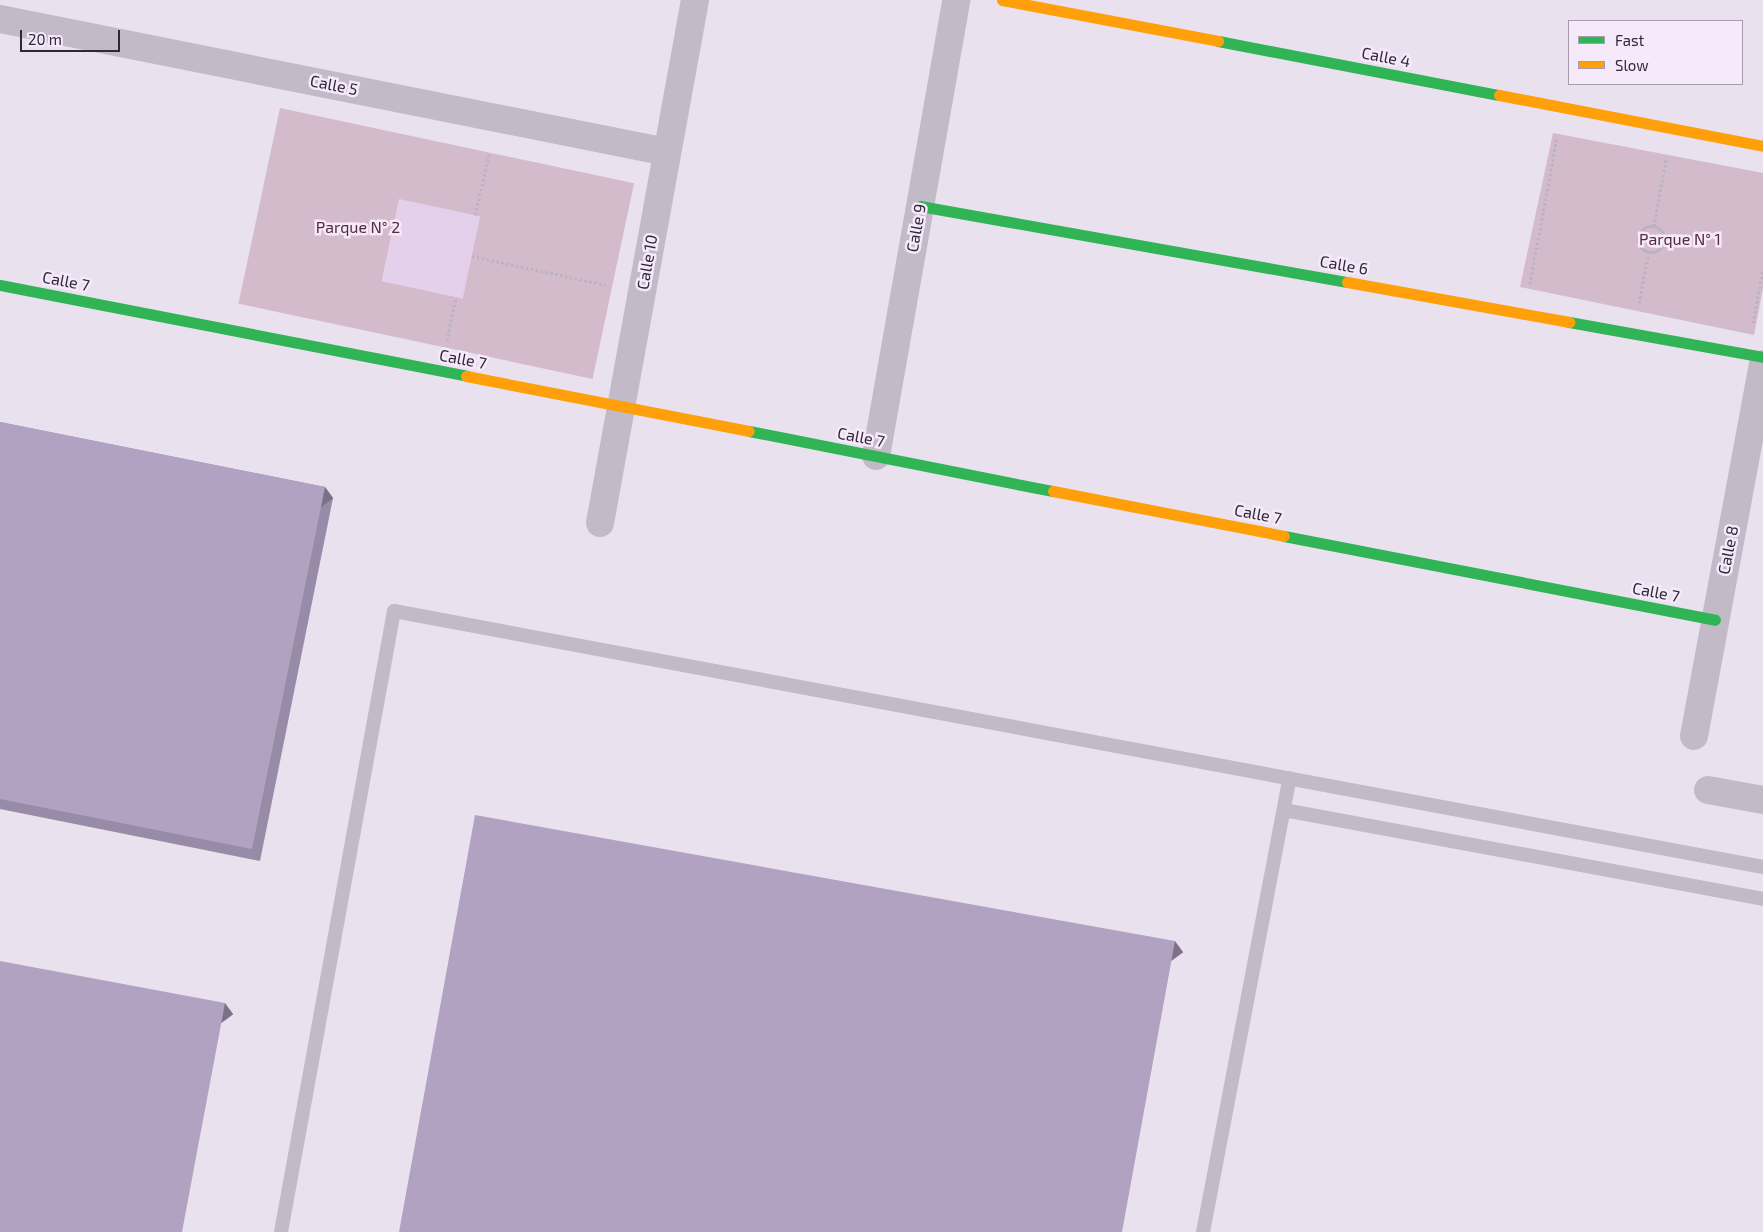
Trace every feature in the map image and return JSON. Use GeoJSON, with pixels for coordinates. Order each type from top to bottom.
{"type":"FeatureCollection","features":[{"type":"Feature","properties":{"kind":"street","name":"Calle 10"},"geometry":{"type":"LineString","coordinates":[[600,523],[695,0]]}},
{"type":"Feature","properties":{"kind":"street","name":"Calle 9"},"geometry":{"type":"LineString","coordinates":[[876,456],[956,0]]}},
{"type":"Feature","properties":{"kind":"street","name":"Calle 4"},"geometry":{"type":"LineString","coordinates":[[1002,0],[1763,146]]}},
{"type":"Feature","properties":{"kind":"street","name":"Calle 5"},"geometry":{"type":"LineString","coordinates":[[0,19],[667,152]]}},
{"type":"Feature","properties":{"kind":"street","name":"Calle 6"},"geometry":{"type":"LineString","coordinates":[[920,206],[1763,357]]}},
{"type":"Feature","properties":{"kind":"street","name":"Calle 7"},"geometry":{"type":"LineString","coordinates":[[0,285],[1715,620]]}},
{"type":"Feature","properties":{"kind":"street","name":"Calle 8"},"geometry":{"type":"LineString","coordinates":[[1694,736],[1763,364]]}},
{"type":"Feature","properties":{"kind":"street"},"geometry":{"type":"LineString","coordinates":[[1708,790],[1763,800]]}},
{"type":"Feature","properties":{"kind":"lane"},"geometry":{"type":"LineString","coordinates":[[280,1232],[394,611],[1763,867]]}},
{"type":"Feature","properties":{"kind":"lane"},"geometry":{"type":"LineString","coordinates":[[1203,1232],[1290,778]]}},
{"type":"Feature","properties":{"kind":"lane"},"geometry":{"type":"LineString","coordinates":[[1284,810],[1763,900]]}},
{"type":"Feature","properties":{"kind":"path"},"geometry":{"type":"LineString","coordinates":[[1524,314],[1562,108]]}},
{"type":"Feature","properties":{"kind":"path"},"geometry":{"type":"LineString","coordinates":[[475,215],[489,155]]}},
{"type":"Feature","properties":{"kind":"path"},"geometry":{"type":"LineString","coordinates":[[1654,226],[1666,158]]}},
{"type":"Feature","properties":{"kind":"path"},"geometry":{"type":"LineString","coordinates":[[1654,226],[1661,230],[1664,241],[1656,250],[1649,251],[1641,246],[1638,238],[1645,227],[1654,226]]}},
{"type":"Feature","properties":{"kind":"path"},"geometry":{"type":"LineString","coordinates":[[1638,309],[1649,251]]}},
{"type":"Feature","properties":{"kind":"path"},"geometry":{"type":"LineString","coordinates":[[472,256],[606,285]]}},
{"type":"Feature","properties":{"kind":"path"},"geometry":{"type":"LineString","coordinates":[[1751,331],[1763,270]]}},
{"type":"Feature","properties":{"kind":"path"},"geometry":{"type":"LineString","coordinates":[[447,343],[456,297]]}},
{"type":"Feature","properties":{"kind":"green space","name":"Parque N° 2"},"geometry":{"type":"Polygon","coordinates":[[[280,108],[634,183],[593,379],[238,304],[280,108]]]}},
{"type":"Feature","properties":{"kind":"green space","name":"Parque N° 1"},"geometry":{"type":"Polygon","coordinates":[[[1553,133],[1763,173],[1763,288],[1754,335],[1520,287],[1553,133]]]}},
{"type":"Feature","properties":{"kind":"shaded area"},"geometry":{"type":"Polygon","coordinates":[[[399,199],[480,216],[463,298],[382,281],[399,199]]]}},
{"type":"Feature","properties":{"kind":"building"},"geometry":{"type":"Polygon","coordinates":[[[0,422],[325,487],[252,849],[0,799],[0,422]]]}},
{"type":"Feature","properties":{"kind":"building"},"geometry":{"type":"Polygon","coordinates":[[[475,815],[1175,941],[1122,1232],[399,1232],[475,815]]]}},
{"type":"Feature","properties":{"kind":"building"},"geometry":{"type":"Polygon","coordinates":[[[0,961],[225,1003],[182,1232],[0,1232],[0,961]]]}},
{"type":"Feature","properties":{"kind":"traffic: fast"},"geometry":{"type":"LineString","coordinates":[[1218,41],[1499,95]]}},
{"type":"Feature","properties":{"kind":"traffic: fast"},"geometry":{"type":"LineString","coordinates":[[920,206],[1347,282]]}},
{"type":"Feature","properties":{"kind":"traffic: fast"},"geometry":{"type":"LineString","coordinates":[[0,285],[466,376]]}},
{"type":"Feature","properties":{"kind":"traffic: fast"},"geometry":{"type":"LineString","coordinates":[[1569,322],[1763,357]]}},
{"type":"Feature","properties":{"kind":"traffic: fast"},"geometry":{"type":"LineString","coordinates":[[749,431],[1053,491]]}},
{"type":"Feature","properties":{"kind":"traffic: fast"},"geometry":{"type":"LineString","coordinates":[[1284,536],[1715,620]]}},
{"type":"Feature","properties":{"kind":"traffic: slow"},"geometry":{"type":"LineString","coordinates":[[1002,0],[1218,41]]}},
{"type":"Feature","properties":{"kind":"traffic: slow"},"geometry":{"type":"LineString","coordinates":[[1499,95],[1763,146]]}},
{"type":"Feature","properties":{"kind":"traffic: slow"},"geometry":{"type":"LineString","coordinates":[[1347,282],[1569,322]]}},
{"type":"Feature","properties":{"kind":"traffic: slow"},"geometry":{"type":"LineString","coordinates":[[466,376],[749,431]]}},
{"type":"Feature","properties":{"kind":"traffic: slow"},"geometry":{"type":"LineString","coordinates":[[1053,491],[1284,536]]}}]}
